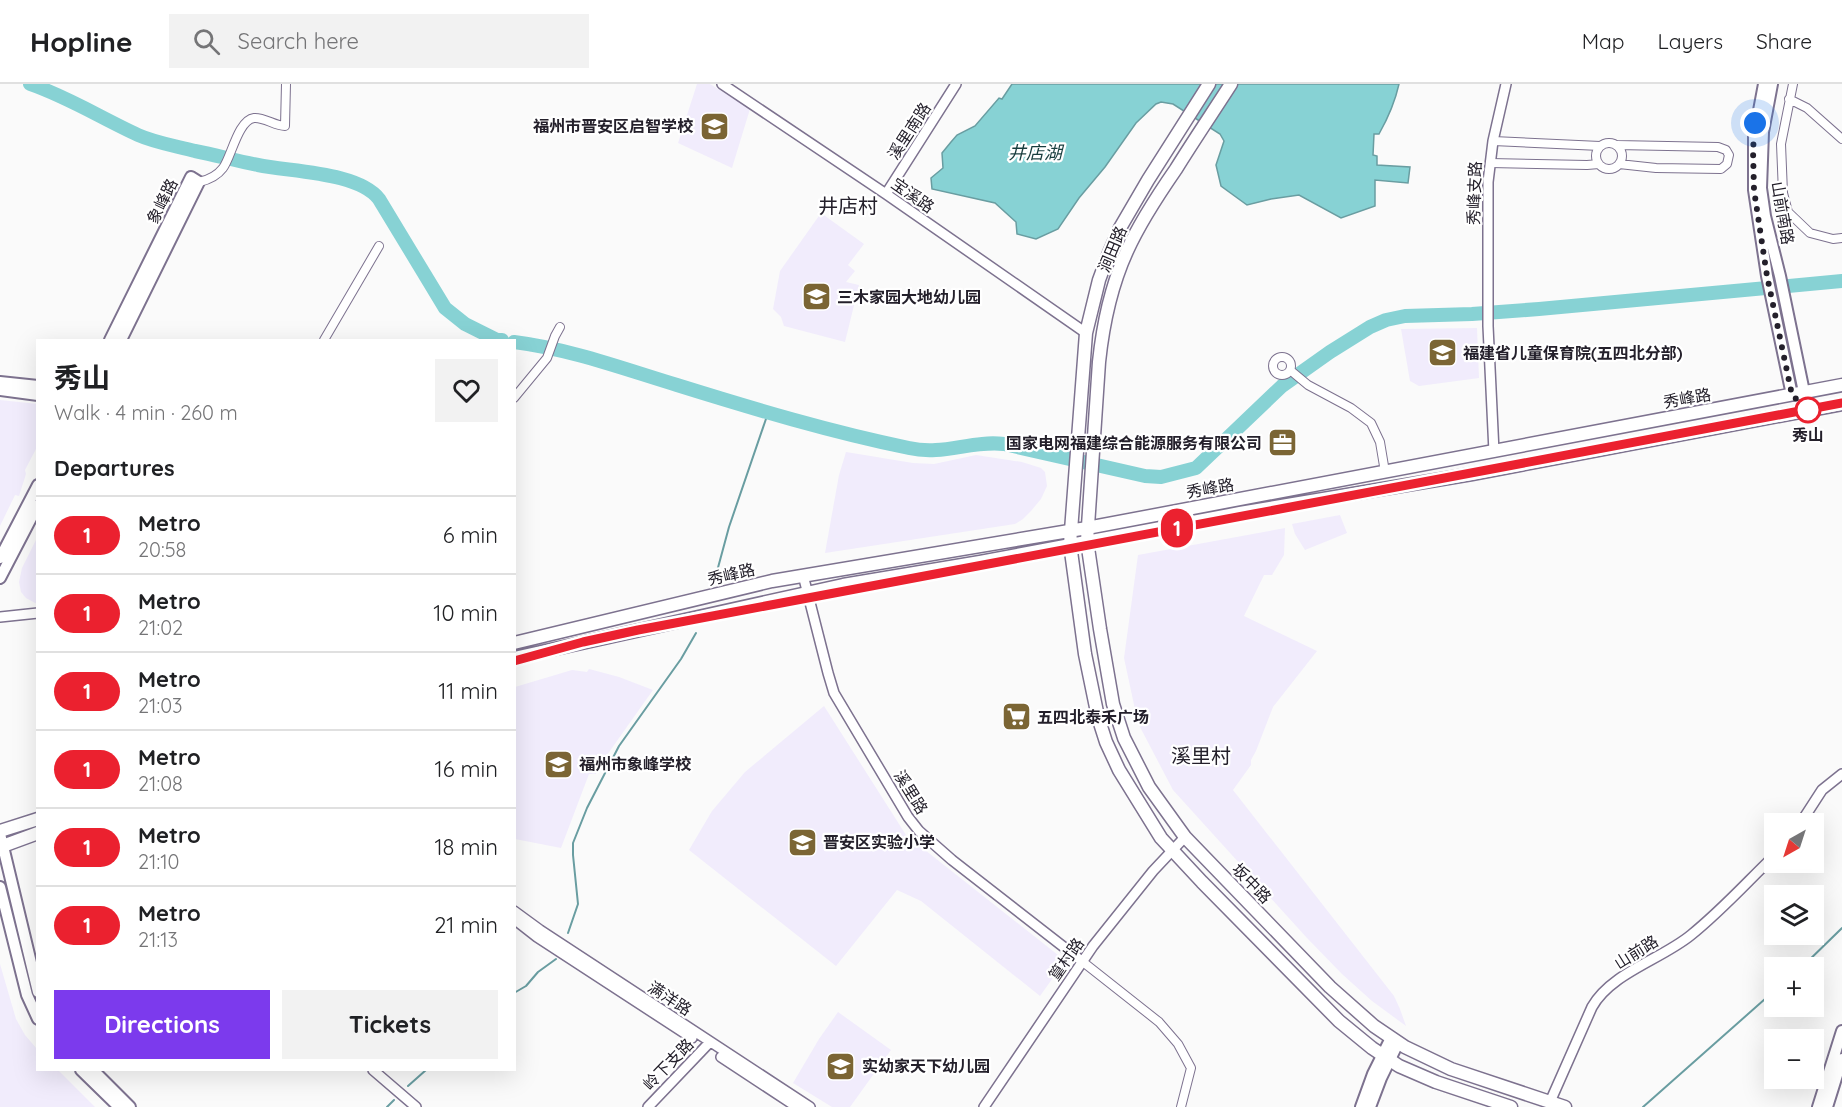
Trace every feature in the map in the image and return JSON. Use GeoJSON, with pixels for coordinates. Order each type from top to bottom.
{"type":"FeatureCollection","features":[{"type":"Feature","properties":{"kind":"main road","name":"涧田路"},"geometry":{"type":"LineString","coordinates":[[1070,531],[1086,333],[1099,280],[1117,234],[1148,180],[1209,84]]}},
{"type":"Feature","properties":{"kind":"main road","name":"涧田路"},"geometry":{"type":"LineString","coordinates":[[1087,528],[1101,341],[1107,308],[1122,262],[1147,212],[1231,84]]}},
{"type":"Feature","properties":{"kind":"main road","name":"山前南路"},"geometry":{"type":"LineString","coordinates":[[1764,84],[1754,130],[1753,164],[1756,208],[1767,276],[1798,394]]}},
{"type":"Feature","properties":{"kind":"main road","name":"山前南路"},"geometry":{"type":"LineString","coordinates":[[1772,84],[1763,132],[1761,188],[1765,216],[1785,301],[1798,394]]}},
{"type":"Feature","properties":{"kind":"main road","name":"象峰路"},"geometry":{"type":"LineString","coordinates":[[110,339],[191,177],[199,182],[121,339]]}},
{"type":"Feature","properties":{"kind":"main road"},"geometry":{"type":"LineString","coordinates":[[0,382],[36,386]]}},
{"type":"Feature","properties":{"kind":"main road","name":"秀峰路"},"geometry":{"type":"LineString","coordinates":[[516,643],[803,575],[1087,528],[1842,385]]}},
{"type":"Feature","properties":{"kind":"main road"},"geometry":{"type":"LineString","coordinates":[[0,390],[36,395]]}},
{"type":"Feature","properties":{"kind":"main road","name":"秀峰路"},"geometry":{"type":"LineString","coordinates":[[516,658],[807,593],[1240,513],[1472,474],[1842,404]]}},
{"type":"Feature","properties":{"kind":"main road"},"geometry":{"type":"LineString","coordinates":[[0,558],[36,489]]}},
{"type":"Feature","properties":{"kind":"main road"},"geometry":{"type":"LineString","coordinates":[[0,578],[36,509]]}},
{"type":"Feature","properties":{"kind":"main road"},"geometry":{"type":"LineString","coordinates":[[1087,528],[1087,542]]}},
{"type":"Feature","properties":{"kind":"main road"},"geometry":{"type":"LineString","coordinates":[[1070,531],[1084,654],[1098,717],[1119,770],[1152,825],[1171,850],[1332,1014],[1363,1042],[1386,1058],[1436,1082],[1510,1107]]}},
{"type":"Feature","properties":{"kind":"main road","name":"坂中路"},"geometry":{"type":"LineString","coordinates":[[1087,542],[1100,629],[1117,717],[1142,775],[1175,826],[1330,987],[1365,1019],[1395,1041],[1451,1069],[1565,1107]]}},
{"type":"Feature","properties":{"kind":"main road"},"geometry":{"type":"LineString","coordinates":[[1,839],[36,820]]}},
{"type":"Feature","properties":{"kind":"main road"},"geometry":{"type":"LineString","coordinates":[[1,839],[36,834]]}},
{"type":"Feature","properties":{"kind":"main road"},"geometry":{"type":"LineString","coordinates":[[1,839],[36,984]]}},
{"type":"Feature","properties":{"kind":"main road"},"geometry":{"type":"LineString","coordinates":[[0,887],[27,995],[36,1015]]}},
{"type":"Feature","properties":{"kind":"main road"},"geometry":{"type":"LineString","coordinates":[[1818,1107],[1842,1031]]}},
{"type":"Feature","properties":{"kind":"main road"},"geometry":{"type":"LineString","coordinates":[[1361,1107],[1395,1041]]}},
{"type":"Feature","properties":{"kind":"main road"},"geometry":{"type":"LineString","coordinates":[[1370,1107],[1386,1058]]}},
{"type":"Feature","properties":{"kind":"main road"},"geometry":{"type":"LineString","coordinates":[[1827,1107],[1842,1059]]}},
{"type":"Feature","properties":{"kind":"main road"},"geometry":{"type":"LineString","coordinates":[[82,1071],[119,1107]]}},
{"type":"Feature","properties":{"kind":"main road"},"geometry":{"type":"LineString","coordinates":[[94,1071],[130,1107]]}},
{"type":"Feature","properties":{"kind":"street"},"geometry":{"type":"LineString","coordinates":[[199,182],[215,175],[225,166],[244,125],[249,120],[256,118],[285,126],[286,84]]}},
{"type":"Feature","properties":{"kind":"street","name":"宝溪路"},"geometry":{"type":"LineString","coordinates":[[722,84],[886,194],[1086,333]]}},
{"type":"Feature","properties":{"kind":"street","name":"溪里南路"},"geometry":{"type":"LineString","coordinates":[[886,194],[956,84]]}},
{"type":"Feature","properties":{"kind":"street","name":"秀峰支路"},"geometry":{"type":"LineString","coordinates":[[1494,452],[1487,304],[1490,163],[1506,84]]}},
{"type":"Feature","properties":{"kind":"street"},"geometry":{"type":"LineString","coordinates":[[1793,84],[1781,144],[1783,193],[1788,212],[1810,233],[1833,239],[1842,238]]}},
{"type":"Feature","properties":{"kind":"street"},"geometry":{"type":"LineString","coordinates":[[1790,99],[1807,108],[1842,139]]}},
{"type":"Feature","properties":{"kind":"street"},"geometry":{"type":"LineString","coordinates":[[1493,141],[1600,146],[1610,142],[1617,145],[1718,147],[1726,150],[1729,155],[1728,164],[1721,169],[1656,168],[1619,164]]}},
{"type":"Feature","properties":{"kind":"street"},"geometry":{"type":"LineString","coordinates":[[1600,146],[1595,156],[1599,164],[1608,169],[1619,164],[1622,156],[1617,145]]}},
{"type":"Feature","properties":{"kind":"street"},"geometry":{"type":"LineString","coordinates":[[1490,163],[1599,164]]}},
{"type":"Feature","properties":{"kind":"street"},"geometry":{"type":"LineString","coordinates":[[325,339],[379,246]]}},
{"type":"Feature","properties":{"kind":"street"},"geometry":{"type":"LineString","coordinates":[[516,395],[548,354],[560,327]]}},
{"type":"Feature","properties":{"kind":"street"},"geometry":{"type":"LineString","coordinates":[[1290,370],[1308,385],[1352,408],[1371,423],[1380,442],[1386,472]]}},
{"type":"Feature","properties":{"kind":"street","name":"溪里路"},"geometry":{"type":"LineString","coordinates":[[803,575],[834,693],[913,824],[952,860],[1083,962]]}},
{"type":"Feature","properties":{"kind":"street"},"geometry":{"type":"LineString","coordinates":[[0,617],[36,613]]}},
{"type":"Feature","properties":{"kind":"street"},"geometry":{"type":"LineString","coordinates":[[1807,813],[1822,790],[1842,774]]}},
{"type":"Feature","properties":{"kind":"street","name":"篁村路"},"geometry":{"type":"LineString","coordinates":[[984,1107],[1101,936],[1171,850],[1185,837]]}},
{"type":"Feature","properties":{"kind":"street","name":"山前路"},"geometry":{"type":"LineString","coordinates":[[1550,1102],[1592,1007],[1598,999],[1622,978],[1692,935],[1764,866]]}},
{"type":"Feature","properties":{"kind":"street","name":"满洋路"},"geometry":{"type":"LineString","coordinates":[[516,912],[797,1107]]}},
{"type":"Feature","properties":{"kind":"street","name":"满洋路"},"geometry":{"type":"LineString","coordinates":[[516,921],[810,1107]]}},
{"type":"Feature","properties":{"kind":"street"},"geometry":{"type":"LineString","coordinates":[[1083,962],[1159,1022],[1178,1044],[1191,1068],[1181,1107]]}},
{"type":"Feature","properties":{"kind":"street","name":"岭下支路"},"geometry":{"type":"LineString","coordinates":[[648,1107],[708,1044]]}},
{"type":"Feature","properties":{"kind":"street"},"geometry":{"type":"LineString","coordinates":[[375,1071],[416,1107]]}},
{"type":"Feature","properties":{"kind":"shaded area","name":"福州市晋安区启智学校"},"geometry":{"type":"Polygon","coordinates":[[[697,84],[710,84],[750,109],[732,168],[678,143],[697,84]]]}},
{"type":"Feature","properties":{"kind":"shaded area"},"geometry":{"type":"Polygon","coordinates":[[[821,213],[864,244],[848,265],[855,271],[846,282],[859,285],[845,342],[784,326],[781,317],[773,309],[780,271],[821,213]]]}},
{"type":"Feature","properties":{"kind":"shaded area","name":"福建省儿童保育院(五四北分部)"},"geometry":{"type":"Polygon","coordinates":[[[1477,328],[1479,378],[1419,386],[1410,381],[1401,329],[1477,328]]]}},
{"type":"Feature","properties":{"kind":"shaded area"},"geometry":{"type":"Polygon","coordinates":[[[0,400],[36,404],[36,449],[25,470],[26,474],[19,496],[15,495],[0,526],[0,400]]]}},
{"type":"Feature","properties":{"kind":"shaded area"},"geometry":{"type":"Polygon","coordinates":[[[846,452],[913,463],[934,464],[976,455],[1022,462],[1041,468],[1045,472],[1047,486],[1041,499],[1031,511],[1015,524],[825,553],[839,475],[846,452]]]}},
{"type":"Feature","properties":{"kind":"shaded area"},"geometry":{"type":"Polygon","coordinates":[[[1340,515],[1347,533],[1305,550],[1292,524],[1340,515]]]}},
{"type":"Feature","properties":{"kind":"shaded area"},"geometry":{"type":"Polygon","coordinates":[[[1285,528],[1284,555],[1272,575],[1264,575],[1244,616],[1317,651],[1273,707],[1251,765],[1233,790],[1394,996],[1406,1026],[1372,1001],[1342,974],[1173,790],[1140,727],[1136,714],[1124,658],[1138,555],[1285,528]]]}},
{"type":"Feature","properties":{"kind":"shaded area"},"geometry":{"type":"Polygon","coordinates":[[[36,540],[36,603],[21,592],[19,582],[22,568],[36,540]]]}},
{"type":"Feature","properties":{"kind":"shaded area","name":"福州市象峰学校"},"geometry":{"type":"Polygon","coordinates":[[[589,669],[619,677],[653,690],[596,774],[589,774],[561,848],[516,839],[516,687],[572,670],[587,672],[589,669]]]}},
{"type":"Feature","properties":{"kind":"shaded area","name":"晋安区实验小学"},"geometry":{"type":"Polygon","coordinates":[[[824,706],[906,835],[1058,955],[1060,968],[1040,996],[921,901],[897,890],[836,966],[689,850],[712,811],[745,772],[824,706]]]}},
{"type":"Feature","properties":{"kind":"shaded area"},"geometry":{"type":"Polygon","coordinates":[[[0,964],[16,1019],[36,1048],[36,1071],[59,1071],[95,1107],[0,1107],[0,964]]]}},
{"type":"Feature","properties":{"kind":"shaded area","name":"实幼家天下幼儿园"},"geometry":{"type":"Polygon","coordinates":[[[838,1012],[891,1050],[850,1107],[832,1107],[793,1083],[838,1012]]]}},
{"type":"Feature","properties":{"kind":"water","name":"井店湖"},"geometry":{"type":"Polygon","coordinates":[[[1012,84],[1399,84],[1393,104],[1379,134],[1374,134],[1373,155],[1377,156],[1377,165],[1410,167],[1408,183],[1375,180],[1375,206],[1341,218],[1299,195],[1247,205],[1221,186],[1216,165],[1224,141],[1220,134],[1173,104],[1161,102],[1136,123],[1058,229],[1036,239],[1017,234],[1016,222],[995,203],[932,189],[931,178],[943,168],[942,153],[957,135],[975,126],[999,98],[1002,99],[1012,84]]]}},
{"type":"Feature","properties":{"kind":"waterway"},"geometry":{"type":"LineString","coordinates":[[30,84],[152,140],[250,163],[323,174],[356,183],[369,190],[379,199],[445,308],[465,324],[495,339]]}},
{"type":"Feature","properties":{"kind":"waterway"},"geometry":{"type":"LineString","coordinates":[[516,342],[576,354],[793,420],[909,448],[934,450],[980,444],[1004,444],[1145,476],[1161,477],[1196,468],[1282,386],[1330,352],[1370,327],[1386,320],[1405,316],[1539,309],[1842,281]]}},
{"type":"Feature","properties":{"kind":"waterway"},"geometry":{"type":"LineString","coordinates":[[716,575],[729,527],[768,413]]}},
{"type":"Feature","properties":{"kind":"waterway"},"geometry":{"type":"LineString","coordinates":[[568,933],[578,904],[573,843],[587,808],[619,746],[681,659],[696,633]]}},
{"type":"Feature","properties":{"kind":"waterway"},"geometry":{"type":"LineString","coordinates":[[1812,957],[1842,928]]}},
{"type":"Feature","properties":{"kind":"waterway"},"geometry":{"type":"LineString","coordinates":[[516,992],[526,986],[538,972],[556,959]]}},
{"type":"Feature","properties":{"kind":"waterway"},"geometry":{"type":"LineString","coordinates":[[1643,1107],[1764,1000]]}},
{"type":"Feature","properties":{"kind":"waterway"},"geometry":{"type":"LineString","coordinates":[[408,1086],[425,1071]]}},
{"type":"Feature","properties":{"kind":"waterway"},"geometry":{"type":"LineString","coordinates":[[387,1107],[394,1100]]}},
{"type":"Feature","properties":{"kind":"metro line","name":"1"},"geometry":{"type":"LineString","coordinates":[[516,660],[638,630],[1842,403]]}},
{"type":"Feature","properties":{"kind":"place","name":"福州市晋安区启智学校"},"geometry":{"type":"Point","coordinates":[714,126]}},
{"type":"Feature","properties":{"kind":"place","name":"三木家园大地幼儿园"},"geometry":{"type":"Point","coordinates":[816,297]}},
{"type":"Feature","properties":{"kind":"place","name":"福建省儿童保育院(五四北分部)"},"geometry":{"type":"Point","coordinates":[1442,353]}},
{"type":"Feature","properties":{"kind":"place","name":"秀山"},"geometry":{"type":"Point","coordinates":[1808,410]}},
{"type":"Feature","properties":{"kind":"place","name":"国家电网福建综合能源服务有限公司"},"geometry":{"type":"Point","coordinates":[1283,443]}},
{"type":"Feature","properties":{"kind":"place","name":"五四北泰禾广场"},"geometry":{"type":"Point","coordinates":[1016,717]}},
{"type":"Feature","properties":{"kind":"place","name":"福州市象峰学校"},"geometry":{"type":"Point","coordinates":[558,764]}},
{"type":"Feature","properties":{"kind":"place","name":"晋安区实验小学"},"geometry":{"type":"Point","coordinates":[802,842]}},
{"type":"Feature","properties":{"kind":"place","name":"实幼家天下幼儿园"},"geometry":{"type":"Point","coordinates":[841,1066]}},
{"type":"Feature","properties":{"kind":"district","name":"井店村"},"geometry":{"type":"Point","coordinates":[848,206]}},
{"type":"Feature","properties":{"kind":"district","name":"溪里村"},"geometry":{"type":"Point","coordinates":[1201,756]}},
{"type":"Feature","properties":{"kind":"route"},"geometry":{"type":"LineString","coordinates":[[1755,123],[1754,190],[1767,276],[1792,395],[1808,410]]}}]}
